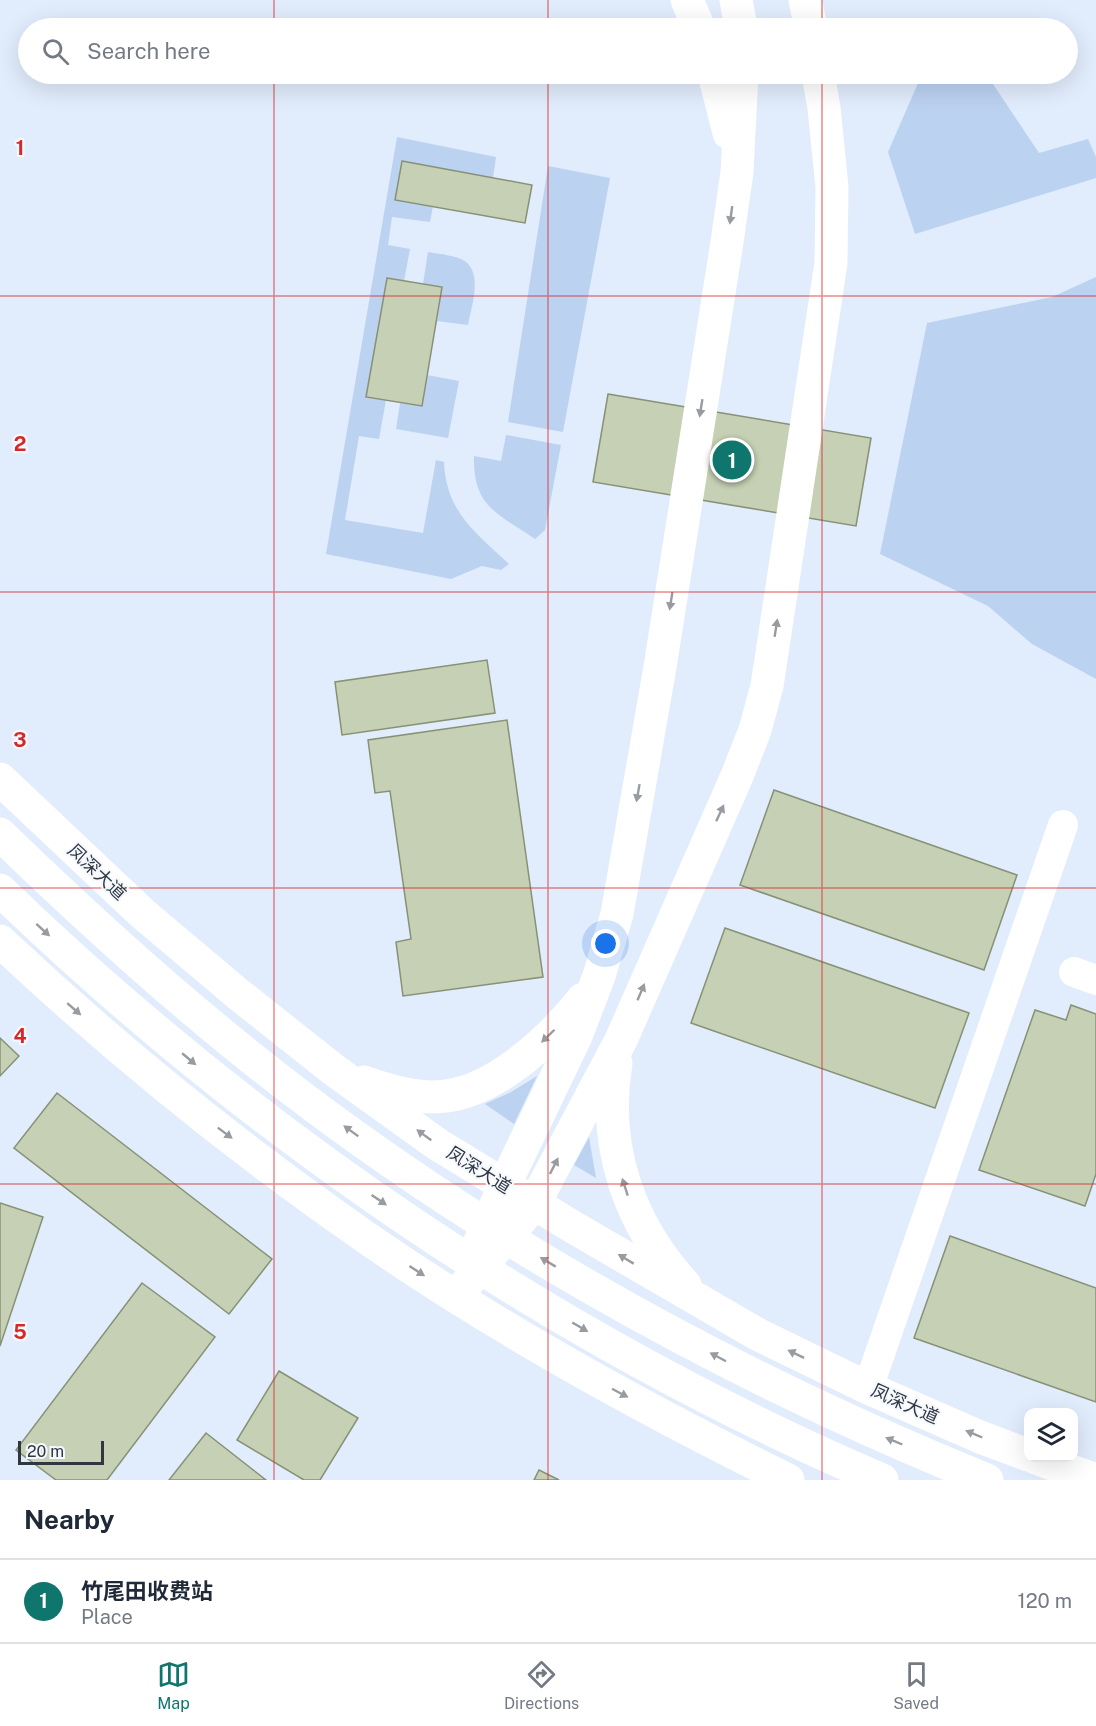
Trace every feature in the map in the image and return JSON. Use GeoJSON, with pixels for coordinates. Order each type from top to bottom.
{"type":"FeatureCollection","features":[{"type":"Feature","properties":{"kind":"highway"},"geometry":{"type":"LineString","coordinates":[[687,0],[695,18]]}},
{"type":"Feature","properties":{"kind":"highway"},"geometry":{"type":"LineString","coordinates":[[736,0],[739,18]]}},
{"type":"Feature","properties":{"kind":"highway"},"geometry":{"type":"LineString","coordinates":[[804,0],[808,18]]}},
{"type":"Feature","properties":{"kind":"highway"},"geometry":{"type":"LineString","coordinates":[[828,0],[831,18]]}},
{"type":"Feature","properties":{"kind":"highway"},"geometry":{"type":"LineString","coordinates":[[717,84],[727,120],[737,172]]}},
{"type":"Feature","properties":{"kind":"highway"},"geometry":{"type":"LineString","coordinates":[[456,1296],[504,1186],[576,1036],[599,976],[617,915],[660,667],[737,172],[741,84]]}},
{"type":"Feature","properties":{"kind":"highway"},"geometry":{"type":"LineString","coordinates":[[820,84],[832,187]]}},
{"type":"Feature","properties":{"kind":"highway"},"geometry":{"type":"LineString","coordinates":[[456,1296],[534,1204],[621,1040],[755,730],[767,686],[831,263],[832,187],[837,142],[836,84]]}},
{"type":"Feature","properties":{"kind":"highway","name":"凤深大道"},"geometry":{"type":"LineString","coordinates":[[0,779],[142,913],[238,994],[334,1070],[437,1144],[534,1204],[757,1334],[868,1388],[980,1437],[1024,1453]]}},
{"type":"Feature","properties":{"kind":"highway","name":"凤深大道"},"geometry":{"type":"LineString","coordinates":[[0,834],[133,958],[218,1032],[396,1164],[490,1227],[719,1358],[857,1424],[987,1480]]}},
{"type":"Feature","properties":{"kind":"highway"},"geometry":{"type":"LineString","coordinates":[[0,890],[106,987],[193,1062],[282,1132],[403,1217],[470,1261],[622,1351],[728,1408],[882,1480]]}},
{"type":"Feature","properties":{"kind":"highway"},"geometry":{"type":"LineString","coordinates":[[0,941],[70,1007],[163,1085],[375,1244],[456,1296],[606,1385],[788,1480]]}},
{"type":"Feature","properties":{"kind":"highway"},"geometry":{"type":"LineString","coordinates":[[334,1070],[372,1085],[418,1096],[446,1096],[464,1092],[494,1078],[538,1045],[571,1013],[599,976]]}},
{"type":"Feature","properties":{"kind":"highway"},"geometry":{"type":"LineString","coordinates":[[621,1040],[614,1077],[612,1114],[615,1149],[623,1183],[645,1233],[678,1277],[703,1304]]}},
{"type":"Feature","properties":{"kind":"highway"},"geometry":{"type":"LineString","coordinates":[[1047,1462],[1096,1480]]}},
{"type":"Feature","properties":{"kind":"lane"},"geometry":{"type":"LineString","coordinates":[[868,1388],[1064,825]]}},
{"type":"Feature","properties":{"kind":"shaded area"},"geometry":{"type":"Polygon","coordinates":[[[918,84],[993,84],[1039,153],[1088,139],[1096,157],[1096,178],[915,234],[888,152],[918,84]]]}},
{"type":"Feature","properties":{"kind":"shaded area"},"geometry":{"type":"Polygon","coordinates":[[[397,137],[496,157],[493,178],[402,161],[433,206],[430,222],[392,217],[388,245],[410,249],[404,281],[387,278],[366,397],[386,400],[379,439],[359,436],[345,520],[423,533],[436,460],[444,462],[450,495],[456,508],[474,531],[509,564],[501,570],[482,566],[451,579],[326,554],[397,137]]]}},
{"type":"Feature","properties":{"kind":"shaded area"},"geometry":{"type":"Polygon","coordinates":[[[548,166],[610,178],[563,432],[508,422],[548,166]]]}},
{"type":"Feature","properties":{"kind":"shaded area"},"geometry":{"type":"Polygon","coordinates":[[[428,252],[461,259],[473,271],[475,289],[468,325],[437,321],[442,287],[423,284],[428,252]]]}},
{"type":"Feature","properties":{"kind":"shaded area"},"geometry":{"type":"Polygon","coordinates":[[[1096,277],[1096,679],[1032,644],[988,606],[880,554],[927,323],[1052,297],[1096,277]]]}},
{"type":"Feature","properties":{"kind":"shaded area"},"geometry":{"type":"Polygon","coordinates":[[[427,375],[459,381],[448,438],[396,429],[400,403],[422,406],[427,375]]]}},
{"type":"Feature","properties":{"kind":"shaded area"},"geometry":{"type":"Polygon","coordinates":[[[506,435],[561,445],[545,530],[535,539],[490,507],[478,487],[474,456],[501,461],[506,435]]]}},
{"type":"Feature","properties":{"kind":"shaded area"},"geometry":{"type":"Polygon","coordinates":[[[537,1076],[514,1124],[485,1104],[511,1092],[537,1076]]]}},
{"type":"Feature","properties":{"kind":"shaded area"},"geometry":{"type":"Polygon","coordinates":[[[589,1137],[596,1178],[574,1165],[589,1137]]]}},
{"type":"Feature","properties":{"kind":"building"},"geometry":{"type":"Polygon","coordinates":[[[402,161],[532,185],[525,223],[395,200],[402,161]]]}},
{"type":"Feature","properties":{"kind":"building"},"geometry":{"type":"Polygon","coordinates":[[[387,278],[442,287],[422,406],[366,397],[387,278]]]}},
{"type":"Feature","properties":{"kind":"building"},"geometry":{"type":"Polygon","coordinates":[[[608,394],[871,438],[856,526],[593,482],[608,394]]]}},
{"type":"Feature","properties":{"kind":"building"},"geometry":{"type":"Polygon","coordinates":[[[487,660],[495,713],[342,735],[335,682],[487,660]]]}},
{"type":"Feature","properties":{"kind":"building"},"geometry":{"type":"Polygon","coordinates":[[[507,720],[543,977],[403,996],[396,942],[411,939],[390,791],[375,793],[368,740],[507,720]]]}},
{"type":"Feature","properties":{"kind":"building"},"geometry":{"type":"Polygon","coordinates":[[[774,790],[1017,875],[984,970],[740,885],[774,790]]]}},
{"type":"Feature","properties":{"kind":"building"},"geometry":{"type":"Polygon","coordinates":[[[725,928],[969,1013],[935,1108],[691,1023],[725,928]]]}},
{"type":"Feature","properties":{"kind":"building"},"geometry":{"type":"Polygon","coordinates":[[[1071,1005],[1096,1014],[1096,1174],[1085,1206],[979,1170],[1035,1010],[1066,1020],[1071,1005]]]}},
{"type":"Feature","properties":{"kind":"building"},"geometry":{"type":"Polygon","coordinates":[[[0,1038],[19,1056],[0,1076],[0,1038]]]}},
{"type":"Feature","properties":{"kind":"building"},"geometry":{"type":"Polygon","coordinates":[[[57,1093],[272,1259],[229,1314],[14,1148],[57,1093]]]}},
{"type":"Feature","properties":{"kind":"building"},"geometry":{"type":"Polygon","coordinates":[[[0,1203],[43,1217],[0,1346],[0,1203]]]}},
{"type":"Feature","properties":{"kind":"building"},"geometry":{"type":"Polygon","coordinates":[[[950,1236],[1096,1288],[1096,1402],[914,1338],[950,1236]]]}},
{"type":"Feature","properties":{"kind":"building"},"geometry":{"type":"Polygon","coordinates":[[[142,1283],[215,1337],[107,1480],[56,1480],[16,1450],[142,1283]]]}},
{"type":"Feature","properties":{"kind":"building"},"geometry":{"type":"Polygon","coordinates":[[[279,1371],[358,1418],[320,1480],[304,1480],[237,1440],[279,1371]]]}},
{"type":"Feature","properties":{"kind":"building"},"geometry":{"type":"Polygon","coordinates":[[[206,1433],[266,1480],[169,1480],[206,1433]]]}},
{"type":"Feature","properties":{"kind":"building"},"geometry":{"type":"Polygon","coordinates":[[[539,1470],[559,1480],[534,1480],[539,1470]]]}},
{"type":"Feature","properties":{"kind":"place","name":"竹尾田收费站"},"geometry":{"type":"Point","coordinates":[732,460]}}]}
